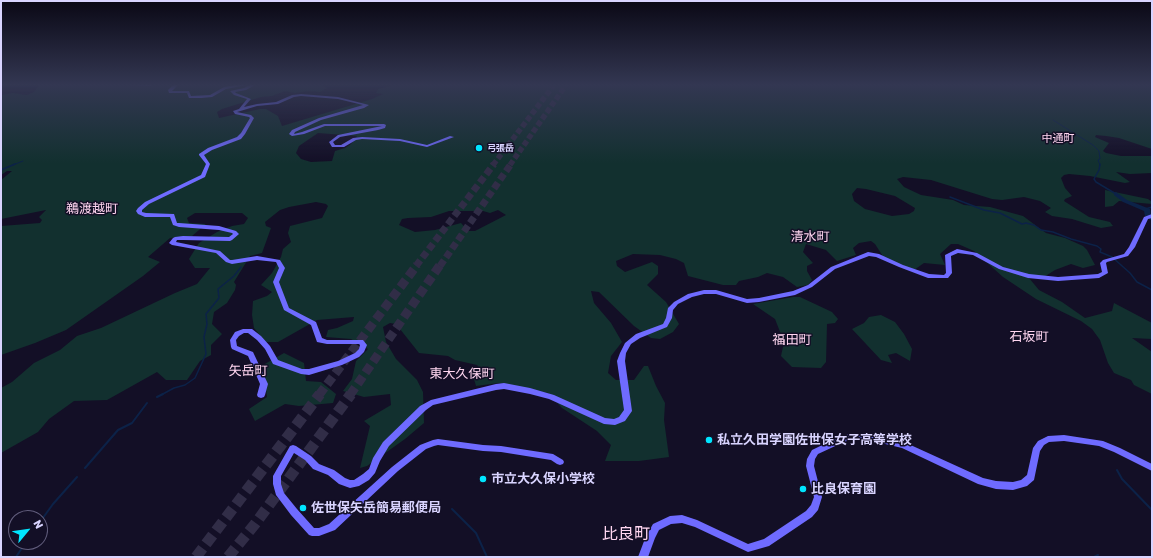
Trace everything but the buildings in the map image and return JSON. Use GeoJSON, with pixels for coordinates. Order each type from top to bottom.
{"type":"FeatureCollection","features":[{"type":"Feature","properties":{"kind":"street"},"geometry":{"type":"LineString","coordinates":[[237,111],[235,112],[250,116],[252,118],[243,134],[232,141],[204,152],[201,156],[208,164],[203,176],[147,203],[139,211],[145,215],[172,215],[175,224],[179,225],[219,228],[234,232],[236,234],[230,239],[183,238],[175,239],[172,242],[218,252],[228,261],[232,262],[257,258],[278,261],[282,268],[276,282],[286,309],[314,324],[319,340],[327,342],[361,342],[364,345],[362,350],[357,355],[340,363],[309,372],[301,371],[274,362],[268,348],[259,338],[250,331],[243,331],[237,334],[234,340],[234,347],[251,354],[264,384],[261,395]]}},
{"type":"Feature","properties":{"kind":"street"},"geometry":{"type":"LineString","coordinates":[[349,111],[320,119],[293,131],[291,134],[296,135],[324,125],[384,125],[377,129],[339,136],[332,142],[334,146],[342,146],[355,139],[362,138],[406,141],[427,146],[452,137]]}},
{"type":"Feature","properties":{"kind":"street"},"geometry":{"type":"LineString","coordinates":[[560,462],[553,456],[438,442],[433,443],[423,447],[395,469],[332,527],[326,531],[319,532],[312,532],[294,512],[280,495],[277,484],[277,476],[293,448],[308,458],[316,467],[331,472],[342,482],[350,484],[356,483],[372,471],[376,460],[386,444],[423,408],[431,403],[496,387],[504,386],[551,397],[609,422],[622,419],[628,411],[621,361],[623,353],[628,344],[638,336],[665,325],[669,318],[670,309],[676,303],[690,295],[704,292],[716,292],[747,301],[795,293],[810,286],[833,268],[868,254],[877,255],[928,276],[946,276],[949,273],[948,255],[957,251],[975,254],[1001,268],[1043,278],[1099,276],[1105,273],[1103,263],[1105,261],[1126,255],[1150,216]]}},
{"type":"Feature","properties":{"kind":"street"},"geometry":{"type":"LineString","coordinates":[[643,557],[656,527],[670,520],[682,519],[697,524],[748,548],[766,543],[809,514],[815,507],[818,497],[810,466],[811,459],[815,452],[842,439],[850,437],[881,440],[904,445],[981,481],[996,485],[1013,486],[1024,483],[1031,477],[1036,450],[1041,442],[1048,439],[1064,438],[1100,443],[1152,468]]}},
{"type":"Feature","properties":{"kind":"green space"},"geometry":{"type":"Polygon","coordinates":[[[1,111],[219,111],[217,112],[219,118],[251,111],[269,111],[278,116],[282,126],[332,111],[1152,111],[1152,149],[1119,138],[1096,135],[1095,137],[1109,143],[1103,151],[1106,153],[1121,156],[1152,156],[1152,173],[1130,174],[1116,172],[1130,182],[1125,183],[1090,176],[1069,174],[1064,175],[1061,178],[1065,188],[1072,196],[1064,201],[1089,217],[1110,222],[1113,226],[1101,228],[1072,219],[1052,216],[1045,212],[1051,208],[1040,201],[1024,197],[1002,200],[992,199],[931,180],[903,177],[897,179],[904,187],[921,195],[953,200],[964,205],[990,207],[1023,216],[1046,233],[1065,238],[1083,246],[1087,250],[1095,265],[1083,268],[1071,264],[1055,270],[1044,277],[1029,278],[1039,290],[1062,302],[1085,318],[1112,311],[1114,303],[1152,323],[1152,339],[1132,338],[1152,352],[1152,394],[1134,385],[1131,380],[1114,373],[1108,363],[1100,340],[1092,329],[1081,321],[1036,299],[1003,277],[974,251],[958,244],[951,244],[940,254],[945,265],[924,263],[914,270],[884,258],[875,244],[871,241],[859,243],[853,248],[856,255],[837,261],[826,250],[806,244],[803,252],[813,263],[807,266],[807,271],[812,280],[808,285],[797,287],[783,277],[767,273],[758,277],[739,281],[736,285],[723,285],[688,276],[684,263],[676,259],[660,255],[633,254],[616,261],[617,266],[625,272],[652,262],[658,266],[658,274],[647,285],[666,302],[679,324],[673,332],[660,339],[651,338],[634,326],[599,292],[591,291],[594,303],[611,323],[622,342],[611,356],[608,373],[616,380],[634,380],[644,366],[648,366],[665,403],[664,420],[669,457],[639,461],[605,461],[611,445],[597,431],[562,408],[548,393],[499,383],[476,386],[474,379],[481,370],[477,365],[455,360],[448,356],[419,353],[396,324],[390,323],[383,327],[386,342],[396,359],[417,380],[423,392],[424,423],[405,439],[367,466],[360,468],[370,426],[364,421],[391,405],[390,394],[364,397],[343,391],[352,379],[356,361],[368,349],[351,339],[326,337],[328,330],[353,321],[354,317],[317,320],[278,342],[265,342],[254,328],[252,315],[253,301],[267,296],[272,292],[261,285],[272,273],[281,257],[283,249],[291,242],[288,233],[290,226],[322,218],[328,206],[326,204],[316,202],[280,210],[265,222],[266,226],[271,228],[262,253],[250,256],[234,282],[236,285],[235,290],[227,303],[214,312],[212,324],[222,334],[211,345],[211,355],[200,361],[187,380],[166,380],[157,372],[107,400],[74,401],[49,419],[38,432],[1,453],[1,388],[12,382],[34,363],[60,350],[77,336],[101,328],[197,284],[210,268],[195,268],[189,259],[199,243],[217,232],[232,226],[244,224],[248,218],[242,213],[195,213],[187,218],[189,223],[206,224],[192,236],[170,238],[148,257],[160,262],[143,276],[66,330],[1,355],[1,226],[40,223],[42,220],[39,217],[46,210],[1,219],[1,180],[12,171],[7,171],[1,175],[1,111]],[[318,133],[299,146],[296,153],[301,159],[311,162],[332,161],[335,151],[345,148],[351,144],[357,136],[318,133]],[[857,188],[852,194],[854,201],[865,209],[892,216],[909,214],[914,211],[915,208],[895,196],[857,188]],[[498,210],[490,213],[483,211],[449,211],[431,217],[402,219],[399,225],[415,232],[435,230],[461,223],[468,231],[475,231],[506,215],[498,210]]]}},
{"type":"Feature","properties":{"kind":"green space"},"geometry":{"type":"Polygon","coordinates":[[[1105,190],[1148,199],[1152,202],[1152,204],[1119,201],[1113,206],[1105,207],[1105,190]]]}},
{"type":"Feature","properties":{"kind":"green space"},"geometry":{"type":"Polygon","coordinates":[[[800,297],[832,312],[838,319],[835,323],[827,324],[826,362],[821,368],[792,367],[781,356],[784,342],[775,319],[753,304],[800,297]]]}},
{"type":"Feature","properties":{"kind":"green space"},"geometry":{"type":"Polygon","coordinates":[[[881,315],[895,322],[904,334],[912,349],[910,361],[896,353],[888,355],[892,363],[881,360],[852,329],[864,323],[869,317],[881,315]]]}},
{"type":"Feature","properties":{"kind":"green space"},"geometry":{"type":"Polygon","coordinates":[[[284,353],[304,363],[306,381],[321,382],[336,394],[333,403],[299,406],[285,404],[255,421],[249,409],[267,397],[263,365],[284,353]]]}},
{"type":"Feature","properties":{"kind":"waterway"},"geometry":{"type":"LineString","coordinates":[[1053,120],[1093,145],[1099,151],[1100,159],[1098,160],[1100,165]]}},
{"type":"Feature","properties":{"kind":"waterway"},"geometry":{"type":"LineString","coordinates":[[13,165],[23,161]]}},
{"type":"Feature","properties":{"kind":"waterway"},"geometry":{"type":"LineString","coordinates":[[1,170],[15,164]]}},
{"type":"Feature","properties":{"kind":"waterway"},"geometry":{"type":"LineString","coordinates":[[1100,165],[1094,179],[1096,182],[1116,194]]}},
{"type":"Feature","properties":{"kind":"waterway"},"geometry":{"type":"LineString","coordinates":[[1116,194],[1125,201],[1148,210],[1147,215],[1152,219]]}},
{"type":"Feature","properties":{"kind":"waterway"},"geometry":{"type":"LineString","coordinates":[[950,197],[984,210],[1000,213],[1022,224],[1026,223],[1034,225],[1041,230],[1053,232],[1071,239],[1097,246],[1101,249],[1100,252],[1112,257],[1130,273],[1137,282],[1152,290]]}},
{"type":"Feature","properties":{"kind":"waterway"},"geometry":{"type":"LineString","coordinates":[[1145,209],[1152,207]]}},
{"type":"Feature","properties":{"kind":"waterway"},"geometry":{"type":"LineString","coordinates":[[161,395],[174,388],[185,385],[195,378],[206,354],[204,337],[207,324],[206,314],[219,298],[218,289],[234,276],[241,267]]}},
{"type":"Feature","properties":{"kind":"waterway"},"geometry":{"type":"LineString","coordinates":[[157,397],[161,395]]}},
{"type":"Feature","properties":{"kind":"waterway"},"geometry":{"type":"LineString","coordinates":[[85,468],[118,430],[132,423],[147,403]]}},
{"type":"Feature","properties":{"kind":"waterway"},"geometry":{"type":"LineString","coordinates":[[1117,470],[1122,479],[1152,510]]}},
{"type":"Feature","properties":{"kind":"waterway"},"geometry":{"type":"LineString","coordinates":[[48,511],[77,477]]}},
{"type":"Feature","properties":{"kind":"waterway"},"geometry":{"type":"LineString","coordinates":[[452,509],[476,533],[487,557]]}},
{"type":"Feature","properties":{"kind":"waterway"},"geometry":{"type":"LineString","coordinates":[[16,557],[21,550]]}},
{"type":"Feature","properties":{"kind":"waterway"},"geometry":{"type":"LineString","coordinates":[[1094,557],[1098,555]]}},
{"type":"Feature","properties":{"kind":"tunnel"},"geometry":{"type":"LineString","coordinates":[[493,165],[534,111]]}},
{"type":"Feature","properties":{"kind":"tunnel"},"geometry":{"type":"LineString","coordinates":[[510,165],[548,111]]}},
{"type":"Feature","properties":{"kind":"tunnel"},"geometry":{"type":"LineString","coordinates":[[416,266],[494,164]]}},
{"type":"Feature","properties":{"kind":"tunnel"},"geometry":{"type":"LineString","coordinates":[[440,266],[511,164]]}},
{"type":"Feature","properties":{"kind":"tunnel"},"geometry":{"type":"LineString","coordinates":[[319,395],[417,265]]}},
{"type":"Feature","properties":{"kind":"tunnel"},"geometry":{"type":"LineString","coordinates":[[350,395],[440,265]]}},
{"type":"Feature","properties":{"kind":"tunnel"},"geometry":{"type":"LineString","coordinates":[[196,557],[320,394]]}},
{"type":"Feature","properties":{"kind":"tunnel"},"geometry":{"type":"LineString","coordinates":[[228,557],[255,524],[351,394]]}},
{"type":"Feature","properties":{"kind":"place","name":"弓張岳"},"geometry":{"type":"Point","coordinates":[479,148]}},
{"type":"Feature","properties":{"kind":"place","name":"私立久田学園佐世保女子高等学校"},"geometry":{"type":"Point","coordinates":[709,440]}},
{"type":"Feature","properties":{"kind":"place","name":"市立大久保小学校"},"geometry":{"type":"Point","coordinates":[483,479]}},
{"type":"Feature","properties":{"kind":"place","name":"比良保育園"},"geometry":{"type":"Point","coordinates":[803,489]}},
{"type":"Feature","properties":{"kind":"place","name":"佐世保矢岳簡易郵便局"},"geometry":{"type":"Point","coordinates":[303,508]}},
{"type":"Feature","properties":{"kind":"district","name":"中通町"},"geometry":{"type":"Point","coordinates":[1058,139]}},
{"type":"Feature","properties":{"kind":"district","name":"鵜渡越町"},"geometry":{"type":"Point","coordinates":[92,209]}},
{"type":"Feature","properties":{"kind":"district","name":"清水町"},"geometry":{"type":"Point","coordinates":[810,237]}},
{"type":"Feature","properties":{"kind":"district","name":"石坂町"},"geometry":{"type":"Point","coordinates":[1029,337]}},
{"type":"Feature","properties":{"kind":"district","name":"福田町"},"geometry":{"type":"Point","coordinates":[792,340]}},
{"type":"Feature","properties":{"kind":"district","name":"矢岳町"},"geometry":{"type":"Point","coordinates":[248,371]}},
{"type":"Feature","properties":{"kind":"district","name":"東大久保町"},"geometry":{"type":"Point","coordinates":[462,374]}},
{"type":"Feature","properties":{"kind":"district","name":"比良町"},"geometry":{"type":"Point","coordinates":[626,534]}}]}
